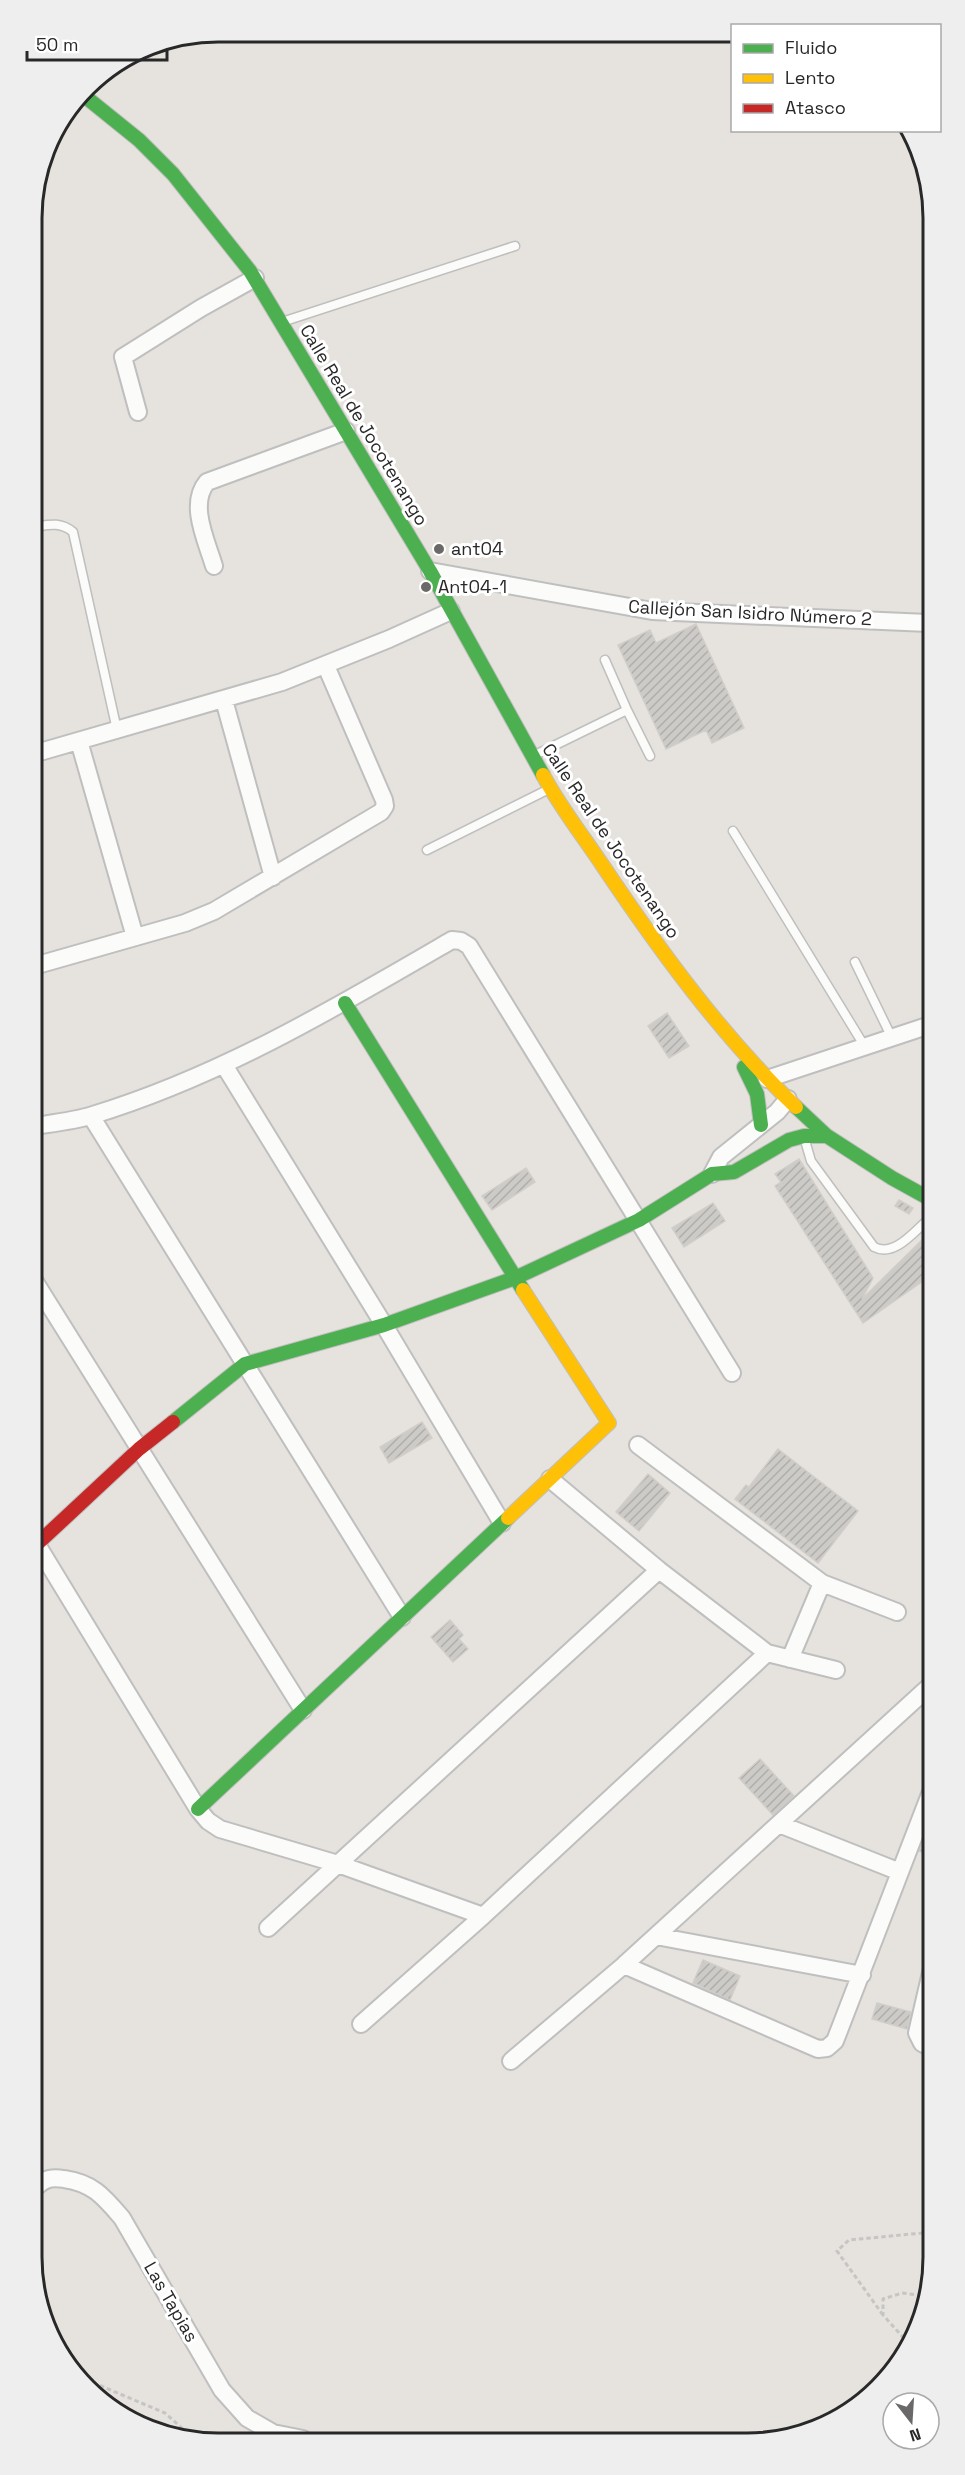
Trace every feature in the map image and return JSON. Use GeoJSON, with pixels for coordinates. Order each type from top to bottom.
{"type":"FeatureCollection","features":[{"type":"Feature","properties":{"kind":"street","name":"Calle Real de Jocotenango"},"geometry":{"type":"LineString","coordinates":[[89,99],[140,140],[173,174],[255,278],[430,571],[550,788],[627,902],[697,996],[767,1079],[827,1136],[923,1195]]}},
{"type":"Feature","properties":{"kind":"street"},"geometry":{"type":"LineString","coordinates":[[138,412],[123,357],[201,308],[255,278]]}},
{"type":"Feature","properties":{"kind":"street"},"geometry":{"type":"LineString","coordinates":[[214,566],[198,507],[202,488],[207,482],[346,431]]}},
{"type":"Feature","properties":{"kind":"street","name":"Callejón San Isidro Número 2"},"geometry":{"type":"LineString","coordinates":[[430,571],[652,610],[923,623]]}},
{"type":"Feature","properties":{"kind":"street"},"geometry":{"type":"LineString","coordinates":[[42,751],[224,700],[326,666],[451,611]]}},
{"type":"Feature","properties":{"kind":"street"},"geometry":{"type":"LineString","coordinates":[[42,964],[185,923],[214,911],[381,812],[385,806],[384,800],[326,666]]}},
{"type":"Feature","properties":{"kind":"street"},"geometry":{"type":"LineString","coordinates":[[224,700],[273,877]]}},
{"type":"Feature","properties":{"kind":"street"},"geometry":{"type":"LineString","coordinates":[[79,741],[135,937]]}},
{"type":"Feature","properties":{"kind":"street"},"geometry":{"type":"LineString","coordinates":[[42,1125],[91,1116],[224,1065],[345,1003],[452,940],[461,941],[469,946],[732,1373]]}},
{"type":"Feature","properties":{"kind":"street"},"geometry":{"type":"LineString","coordinates":[[697,996],[755,1085],[760,1098],[760,1125]]}},
{"type":"Feature","properties":{"kind":"street"},"geometry":{"type":"LineString","coordinates":[[198,1809],[609,1423],[515,1278],[345,1003]]}},
{"type":"Feature","properties":{"kind":"street"},"geometry":{"type":"LineString","coordinates":[[767,1079],[923,1027]]}},
{"type":"Feature","properties":{"kind":"street"},"geometry":{"type":"LineString","coordinates":[[224,1065],[384,1325],[502,1523]]}},
{"type":"Feature","properties":{"kind":"street"},"geometry":{"type":"LineString","coordinates":[[712,1174],[721,1157],[777,1112],[788,1099]]}},
{"type":"Feature","properties":{"kind":"street"},"geometry":{"type":"LineString","coordinates":[[91,1116],[402,1617]]}},
{"type":"Feature","properties":{"kind":"street"},"geometry":{"type":"LineString","coordinates":[[42,1538],[139,1449],[245,1364],[384,1325],[515,1278],[639,1220],[712,1174],[734,1172],[789,1140],[804,1136],[827,1136]]}},
{"type":"Feature","properties":{"kind":"street"},"geometry":{"type":"LineString","coordinates":[[740,1141],[754,1160]]}},
{"type":"Feature","properties":{"kind":"street"},"geometry":{"type":"LineString","coordinates":[[42,1293],[303,1710]]}},
{"type":"Feature","properties":{"kind":"street"},"geometry":{"type":"LineString","coordinates":[[638,1445],[822,1583],[897,1612]]}},
{"type":"Feature","properties":{"kind":"street"},"geometry":{"type":"LineString","coordinates":[[550,1479],[659,1570],[767,1653],[836,1671]]}},
{"type":"Feature","properties":{"kind":"street"},"geometry":{"type":"LineString","coordinates":[[42,1554],[198,1809],[208,1821],[220,1829],[338,1864],[483,1916]]}},
{"type":"Feature","properties":{"kind":"street"},"geometry":{"type":"LineString","coordinates":[[268,1928],[659,1570]]}},
{"type":"Feature","properties":{"kind":"street"},"geometry":{"type":"LineString","coordinates":[[790,1659],[822,1583]]}},
{"type":"Feature","properties":{"kind":"street"},"geometry":{"type":"LineString","coordinates":[[361,2024],[483,1916],[767,1653]]}},
{"type":"Feature","properties":{"kind":"street"},"geometry":{"type":"LineString","coordinates":[[511,2061],[624,1965],[923,1693]]}},
{"type":"Feature","properties":{"kind":"street"},"geometry":{"type":"LineString","coordinates":[[624,1965],[818,2049],[827,2048],[835,2041],[923,1812]]}},
{"type":"Feature","properties":{"kind":"street"},"geometry":{"type":"LineString","coordinates":[[779,1824],[900,1872]]}},
{"type":"Feature","properties":{"kind":"street"},"geometry":{"type":"LineString","coordinates":[[656,1936],[861,1975]]}},
{"type":"Feature","properties":{"kind":"street"},"geometry":{"type":"LineString","coordinates":[[923,2007],[917,2033],[923,2043]]}},
{"type":"Feature","properties":{"kind":"street","name":"Las Tapias"},"geometry":{"type":"LineString","coordinates":[[42,2182],[54,2177],[81,2182],[102,2196],[122,2218],[222,2390],[247,2418],[273,2433]]}},
{"type":"Feature","properties":{"kind":"lane"},"geometry":{"type":"LineString","coordinates":[[282,322],[515,246]]}},
{"type":"Feature","properties":{"kind":"lane"},"geometry":{"type":"LineString","coordinates":[[42,526],[65,525],[73,532],[117,730]]}},
{"type":"Feature","properties":{"kind":"lane"},"geometry":{"type":"LineString","coordinates":[[605,660],[650,756]]}},
{"type":"Feature","properties":{"kind":"lane"},"geometry":{"type":"LineString","coordinates":[[531,757],[627,710]]}},
{"type":"Feature","properties":{"kind":"lane"},"geometry":{"type":"LineString","coordinates":[[427,850],[550,788]]}},
{"type":"Feature","properties":{"kind":"lane"},"geometry":{"type":"LineString","coordinates":[[733,831],[866,1047]]}},
{"type":"Feature","properties":{"kind":"lane"},"geometry":{"type":"LineString","coordinates":[[855,962],[892,1038]]}},
{"type":"Feature","properties":{"kind":"lane"},"geometry":{"type":"LineString","coordinates":[[804,1136],[811,1161],[874,1248],[886,1251],[895,1248],[923,1224]]}},
{"type":"Feature","properties":{"kind":"path"},"geometry":{"type":"LineString","coordinates":[[903,2337],[837,2251],[849,2240],[923,2233]]}},
{"type":"Feature","properties":{"kind":"path"},"geometry":{"type":"LineString","coordinates":[[884,2314],[883,2299],[902,2293],[918,2295]]}},
{"type":"Feature","properties":{"kind":"path"},"geometry":{"type":"LineString","coordinates":[[97,2384],[165,2413],[184,2430]]}},
{"type":"Feature","properties":{"kind":"building"},"geometry":{"type":"Polygon","coordinates":[[[696,624],[744,728],[712,743],[706,730],[666,749],[618,645],[650,630],[656,643],[696,624]]]}},
{"type":"Feature","properties":{"kind":"building"},"geometry":{"type":"Polygon","coordinates":[[[667,1013],[689,1046],[669,1058],[648,1026],[667,1013]]]}},
{"type":"Feature","properties":{"kind":"building"},"geometry":{"type":"Polygon","coordinates":[[[799,1159],[873,1278],[862,1299],[923,1239],[923,1281],[863,1323],[775,1186],[781,1182],[775,1174],[799,1159]]]}},
{"type":"Feature","properties":{"kind":"building"},"geometry":{"type":"Polygon","coordinates":[[[526,1168],[535,1182],[492,1210],[482,1196],[526,1168]]]}},
{"type":"Feature","properties":{"kind":"building"},"geometry":{"type":"Polygon","coordinates":[[[899,1200],[913,1208],[909,1214],[895,1206],[899,1200]]]}},
{"type":"Feature","properties":{"kind":"building"},"geometry":{"type":"Polygon","coordinates":[[[713,1203],[725,1221],[684,1247],[672,1228],[713,1203]]]}},
{"type":"Feature","properties":{"kind":"building"},"geometry":{"type":"Polygon","coordinates":[[[422,1422],[432,1438],[389,1463],[380,1447],[422,1422]]]}},
{"type":"Feature","properties":{"kind":"building"},"geometry":{"type":"Polygon","coordinates":[[[778,1449],[858,1511],[818,1563],[735,1499],[746,1485],[749,1487],[778,1449]]]}},
{"type":"Feature","properties":{"kind":"building"},"geometry":{"type":"Polygon","coordinates":[[[648,1474],[670,1493],[639,1531],[616,1512],[648,1474]]]}},
{"type":"Feature","properties":{"kind":"building"},"geometry":{"type":"Polygon","coordinates":[[[450,1620],[463,1635],[459,1639],[468,1649],[453,1662],[431,1637],[450,1620]]]}},
{"type":"Feature","properties":{"kind":"building"},"geometry":{"type":"Polygon","coordinates":[[[760,1759],[794,1796],[773,1815],[739,1778],[760,1759]]]}},
{"type":"Feature","properties":{"kind":"building"},"geometry":{"type":"Polygon","coordinates":[[[923,1841],[923,1853],[919,1851],[923,1841]]]}},
{"type":"Feature","properties":{"kind":"building"},"geometry":{"type":"Polygon","coordinates":[[[703,1960],[740,1976],[730,2000],[693,1983],[703,1960]]]}},
{"type":"Feature","properties":{"kind":"building"},"geometry":{"type":"Polygon","coordinates":[[[877,2003],[911,2012],[907,2029],[872,2019],[877,2003]]]}},
{"type":"Feature","properties":{"kind":"traffic: fast"},"geometry":{"type":"LineString","coordinates":[[89,100],[139,140],[173,174],[250,271],[430,571],[543,775]]}},
{"type":"Feature","properties":{"kind":"traffic: fast"},"geometry":{"type":"LineString","coordinates":[[345,1003],[523,1290]]}},
{"type":"Feature","properties":{"kind":"traffic: fast"},"geometry":{"type":"LineString","coordinates":[[744,1067],[757,1094],[761,1125]]}},
{"type":"Feature","properties":{"kind":"traffic: fast"},"geometry":{"type":"LineString","coordinates":[[796,1107],[827,1136],[923,1195]]}},
{"type":"Feature","properties":{"kind":"traffic: fast"},"geometry":{"type":"LineString","coordinates":[[173,1422],[245,1364],[384,1325],[515,1278],[639,1220],[712,1174],[734,1172],[789,1140],[804,1136],[827,1136]]}},
{"type":"Feature","properties":{"kind":"traffic: fast"},"geometry":{"type":"LineString","coordinates":[[198,1809],[508,1518]]}},
{"type":"Feature","properties":{"kind":"traffic: slow"},"geometry":{"type":"LineString","coordinates":[[543,775],[647,930],[693,992],[717,1022],[796,1107]]}},
{"type":"Feature","properties":{"kind":"traffic: slow"},"geometry":{"type":"LineString","coordinates":[[508,1518],[609,1423],[523,1290]]}},
{"type":"Feature","properties":{"kind":"traffic: jam"},"geometry":{"type":"LineString","coordinates":[[42,1539],[139,1449],[173,1422]]}},
{"type":"Feature","properties":{"kind":"place","name":"ant04"},"geometry":{"type":"Point","coordinates":[439,549]}},
{"type":"Feature","properties":{"kind":"place","name":"Ant04-1"},"geometry":{"type":"Point","coordinates":[426,587]}}]}
